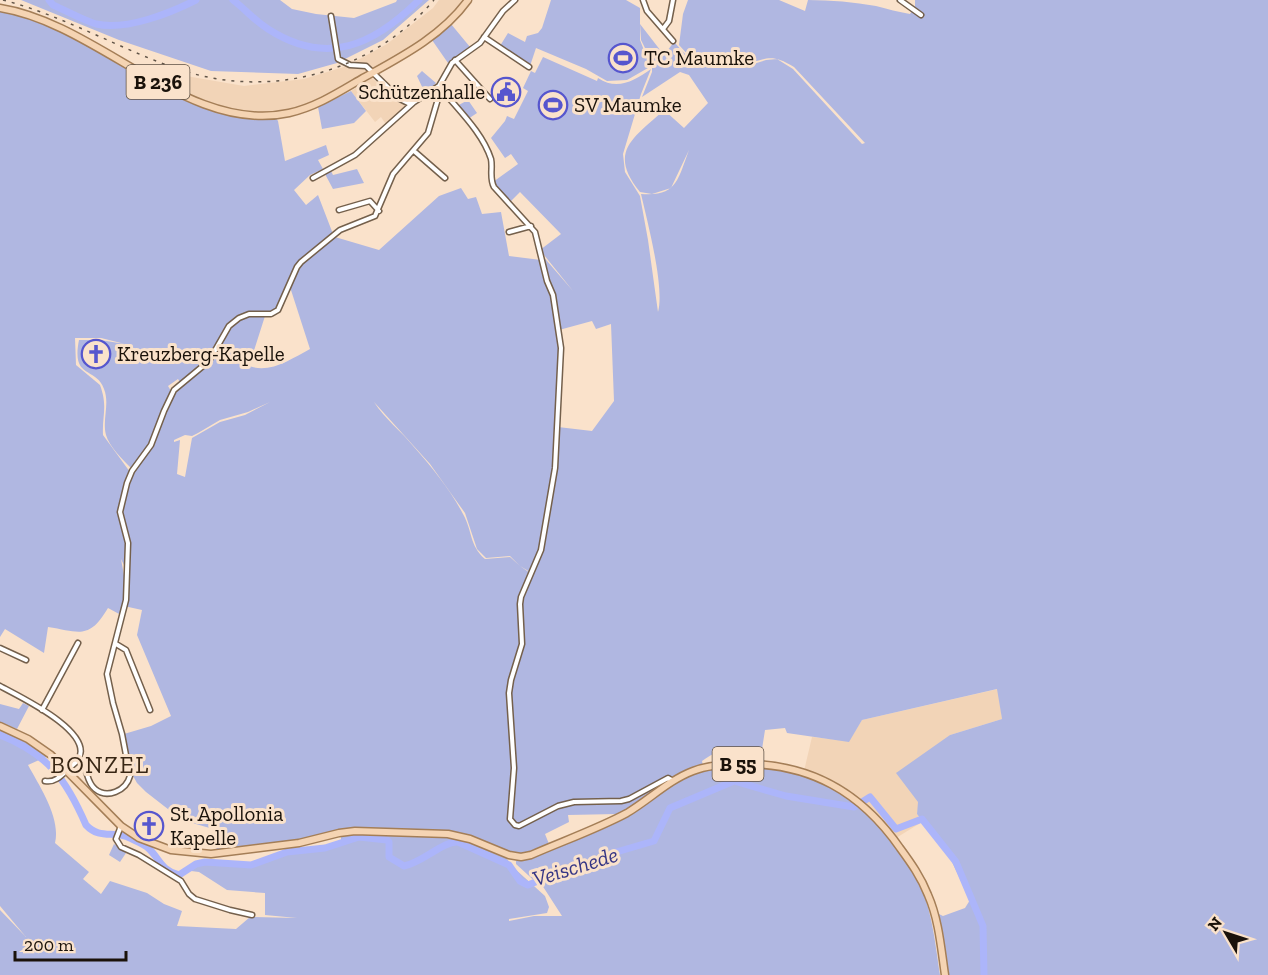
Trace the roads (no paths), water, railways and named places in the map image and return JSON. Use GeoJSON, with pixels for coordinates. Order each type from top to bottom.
{"type":"FeatureCollection","features":[{"type":"Feature","properties":{"kind":"main road","name":"B 236"},"geometry":{"type":"LineString","coordinates":[[0,8],[40,18],[70,31],[178,93],[216,109],[240,115],[272,116],[317,104],[373,72],[428,39],[451,20],[468,0]]}},
{"type":"Feature","properties":{"kind":"main road","name":"B 55"},"geometry":{"type":"LineString","coordinates":[[0,726],[28,739],[51,755],[120,829],[162,848],[198,854],[288,845],[355,831],[448,834],[470,839],[514,857],[531,855],[626,813],[693,771],[737,764],[767,765],[794,770],[817,777],[856,799],[867,808],[898,844],[916,870],[929,895],[945,975]]}},
{"type":"Feature","properties":{"kind":"street"},"geometry":{"type":"LineString","coordinates":[[313,178],[356,155],[414,102],[439,86],[455,60],[484,38],[503,11],[515,0]]}},
{"type":"Feature","properties":{"kind":"street"},"geometry":{"type":"LineString","coordinates":[[643,0],[648,11],[673,41]]}},
{"type":"Feature","properties":{"kind":"street"},"geometry":{"type":"LineString","coordinates":[[663,29],[669,21],[673,0]]}},
{"type":"Feature","properties":{"kind":"street"},"geometry":{"type":"LineString","coordinates":[[900,0],[921,15]]}},
{"type":"Feature","properties":{"kind":"street"},"geometry":{"type":"LineString","coordinates":[[331,16],[338,59],[344,63],[362,65],[373,72],[400,99],[408,103],[414,102]]}},
{"type":"Feature","properties":{"kind":"street"},"geometry":{"type":"LineString","coordinates":[[484,38],[530,67]]}},
{"type":"Feature","properties":{"kind":"street"},"geometry":{"type":"LineString","coordinates":[[455,60],[490,99]]}},
{"type":"Feature","properties":{"kind":"street"},"geometry":{"type":"LineString","coordinates":[[78,760],[85,767],[91,786],[101,793],[118,790],[129,781],[122,734],[108,678],[108,669],[126,600],[128,543],[121,518],[121,508],[129,478],[151,445],[170,396],[182,382],[209,361],[233,322],[249,314],[271,314],[278,310],[298,264],[338,232],[372,219],[379,211],[393,174],[430,130],[440,92],[439,86]]}},
{"type":"Feature","properties":{"kind":"street"},"geometry":{"type":"LineString","coordinates":[[439,86],[483,142],[491,160],[491,181],[494,187],[531,226],[553,295],[561,348],[556,461],[541,550],[519,604],[522,644],[509,693],[514,768],[510,819],[519,826],[558,806],[574,802],[621,801],[668,778],[674,782]]}},
{"type":"Feature","properties":{"kind":"street"},"geometry":{"type":"LineString","coordinates":[[414,151],[445,178]]}},
{"type":"Feature","properties":{"kind":"street"},"geometry":{"type":"LineString","coordinates":[[339,210],[370,201],[379,211]]}},
{"type":"Feature","properties":{"kind":"street"},"geometry":{"type":"LineString","coordinates":[[508,232],[531,226]]}},
{"type":"Feature","properties":{"kind":"street"},"geometry":{"type":"LineString","coordinates":[[42,710],[78,643]]}},
{"type":"Feature","properties":{"kind":"street"},"geometry":{"type":"LineString","coordinates":[[116,644],[123,646],[126,650],[150,710]]}},
{"type":"Feature","properties":{"kind":"street"},"geometry":{"type":"LineString","coordinates":[[0,648],[26,660]]}},
{"type":"Feature","properties":{"kind":"street"},"geometry":{"type":"LineString","coordinates":[[0,686],[65,725],[74,735],[80,747],[81,753],[78,760],[51,782],[45,781]]}},
{"type":"Feature","properties":{"kind":"street"},"geometry":{"type":"LineString","coordinates":[[120,829],[116,842],[121,847],[140,855],[181,881],[192,897],[252,915]]}},
{"type":"Feature","properties":{"kind":"waterway"},"geometry":{"type":"LineString","coordinates":[[49,0],[53,5],[85,20],[108,26],[148,20],[196,0]]}},
{"type":"Feature","properties":{"kind":"waterway"},"geometry":{"type":"LineString","coordinates":[[233,0],[263,26],[290,41],[310,47],[330,48],[349,46],[367,39],[385,29],[419,0]]}},
{"type":"Feature","properties":{"kind":"waterway","name":"Veischede"},"geometry":{"type":"LineString","coordinates":[[0,735],[31,751],[54,770],[63,781],[86,825],[91,830],[102,834],[124,836],[141,843],[168,870],[179,875],[196,864],[205,862],[251,865],[287,852],[325,848],[359,837],[387,840],[389,857],[404,866],[446,845],[458,842],[509,865],[520,881],[528,885],[553,875],[587,867],[613,853],[654,841],[670,808],[734,781],[786,796],[854,807],[870,797],[896,829],[922,819],[956,862],[983,926],[984,975]]}},
{"type":"Feature","properties":{"kind":"railway"},"geometry":{"type":"LineString","coordinates":[[3,0],[49,15],[181,70],[215,79],[250,82],[285,80],[318,73],[351,62],[381,46],[409,25],[434,0]]}},
{"type":"Feature","properties":{"kind":"place","name":"TC Maumke"},"geometry":{"type":"Point","coordinates":[623,58]}},
{"type":"Feature","properties":{"kind":"place","name":"Schützenhalle"},"geometry":{"type":"Point","coordinates":[506,92]}},
{"type":"Feature","properties":{"kind":"place","name":"SV Maumke"},"geometry":{"type":"Point","coordinates":[553,105]}},
{"type":"Feature","properties":{"kind":"place","name":"Kreuzberg-Kapelle"},"geometry":{"type":"Point","coordinates":[96,354]}},
{"type":"Feature","properties":{"kind":"place","name":"St. Apollonia Kapelle"},"geometry":{"type":"Point","coordinates":[149,826]}},
{"type":"Feature","properties":{"kind":"district","name":"BONZEL"},"geometry":{"type":"Point","coordinates":[100,765]}}]}
